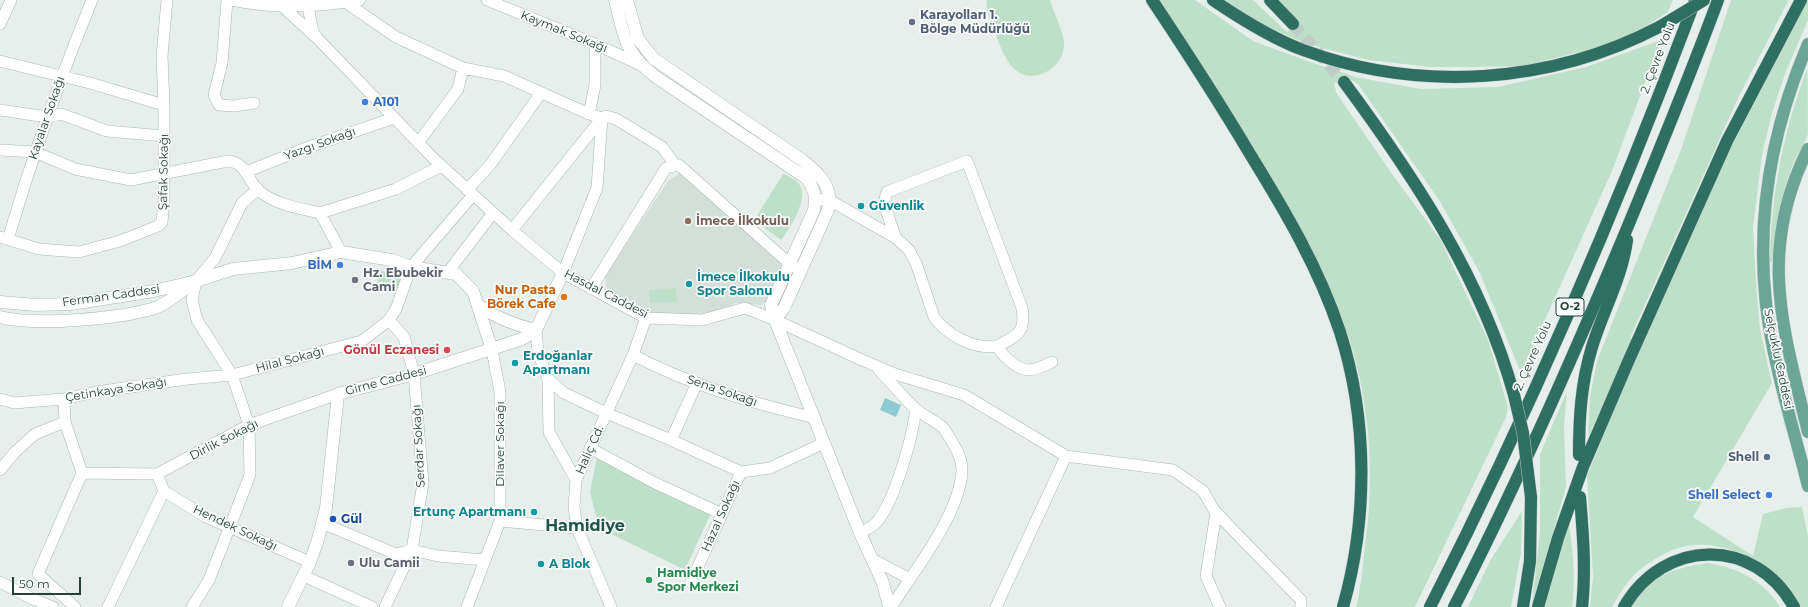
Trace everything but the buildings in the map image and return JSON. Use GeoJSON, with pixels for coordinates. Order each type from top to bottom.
{"type":"FeatureCollection","features":[{"type":"Feature","properties":{"kind":"highway"},"geometry":{"type":"LineString","coordinates":[[1152,0],[1238,133],[1282,206],[1319,278],[1340,332],[1348,360],[1355,398],[1360,435],[1362,470],[1357,535],[1343,607]]}},
{"type":"Feature","properties":{"kind":"highway"},"geometry":{"type":"LineString","coordinates":[[1213,0],[1254,26],[1303,50],[1351,65],[1408,75],[1483,77],[1539,70],[1571,62],[1608,50],[1661,26],[1704,0]]}},
{"type":"Feature","properties":{"kind":"highway"},"geometry":{"type":"LineString","coordinates":[[1270,0],[1293,24]]}},
{"type":"Feature","properties":{"kind":"highway","name":"2. Çevre Yolu"},"geometry":{"type":"LineString","coordinates":[[1430,607],[1482,502],[1546,363],[1633,160],[1695,0]]}},
{"type":"Feature","properties":{"kind":"highway","name":"O-2"},"geometry":{"type":"LineString","coordinates":[[1454,607],[1549,409],[1674,115],[1718,0]]}},
{"type":"Feature","properties":{"kind":"highway"},"geometry":{"type":"LineString","coordinates":[[1538,607],[1558,538],[1578,482],[1625,368],[1727,141],[1801,0]]}},
{"type":"Feature","properties":{"kind":"highway"},"geometry":{"type":"LineString","coordinates":[[1344,82],[1394,150],[1416,185],[1465,270],[1502,353],[1523,433],[1531,497],[1530,561],[1523,607]]}},
{"type":"Feature","properties":{"kind":"highway"},"geometry":{"type":"LineString","coordinates":[[1579,455],[1580,405],[1585,373],[1592,346],[1623,261],[1630,220]]}},
{"type":"Feature","properties":{"kind":"highway"},"geometry":{"type":"LineString","coordinates":[[1580,497],[1584,550],[1582,607]]}},
{"type":"Feature","properties":{"kind":"highway"},"geometry":{"type":"LineString","coordinates":[[1624,607],[1634,591],[1655,571],[1681,559],[1700,554],[1716,554],[1742,561],[1768,574],[1783,589],[1794,607]]}},
{"type":"Feature","properties":{"kind":"main road","name":"Selçuklu Caddesi"},"geometry":{"type":"LineString","coordinates":[[1808,44],[1790,91],[1773,154],[1766,199],[1764,252],[1766,304],[1773,344],[1808,486]]}},
{"type":"Feature","properties":{"kind":"main road","name":"Selçuklu Caddesi"},"geometry":{"type":"LineString","coordinates":[[1808,149],[1792,186],[1784,210],[1780,233],[1778,272],[1787,341],[1808,432]]}},
{"type":"Feature","properties":{"kind":"street"},"geometry":{"type":"LineString","coordinates":[[0,24],[11,0]]}},
{"type":"Feature","properties":{"kind":"street","name":"Kayalar Sokağı"},"geometry":{"type":"LineString","coordinates":[[4,238],[61,77],[92,0]]}},
{"type":"Feature","properties":{"kind":"street","name":"Şafak Sokağı"},"geometry":{"type":"LineString","coordinates":[[4,238],[39,249],[79,252],[120,241],[158,226],[162,222],[164,200],[164,105],[162,56],[167,0]]}},
{"type":"Feature","properties":{"kind":"street"},"geometry":{"type":"LineString","coordinates":[[227,0],[222,63],[214,95],[219,105],[234,106],[254,103]]}},
{"type":"Feature","properties":{"kind":"street"},"geometry":{"type":"LineString","coordinates":[[232,0],[283,7],[308,3],[359,0]]}},
{"type":"Feature","properties":{"kind":"street","name":"Kaymak Sokağı"},"geometry":{"type":"LineString","coordinates":[[487,0],[595,44],[641,65]]}},
{"type":"Feature","properties":{"kind":"street"},"geometry":{"type":"LineString","coordinates":[[615,0],[626,44],[632,55],[641,65],[805,177],[813,188],[815,199],[814,210],[795,267],[784,308],[774,320],[815,418],[860,533],[883,583],[890,607]]}},
{"type":"Feature","properties":{"kind":"street"},"geometry":{"type":"LineString","coordinates":[[627,0],[638,39],[654,59],[815,170],[826,185],[831,201],[828,210],[795,267]]}},
{"type":"Feature","properties":{"kind":"street"},"geometry":{"type":"LineString","coordinates":[[345,2],[396,37],[463,68],[504,76],[589,114],[602,118],[606,116],[616,119],[644,134],[662,147],[676,166]]}},
{"type":"Feature","properties":{"kind":"street","name":"Hasdal Caddesi"},"geometry":{"type":"LineString","coordinates":[[308,3],[313,32],[318,39]]}},
{"type":"Feature","properties":{"kind":"street","name":"Hasdal Caddesi"},"geometry":{"type":"LineString","coordinates":[[283,7],[318,39],[441,166],[512,230],[563,273],[646,318],[702,320],[745,308],[895,374],[964,395],[1066,456]]}},
{"type":"Feature","properties":{"kind":"street"},"geometry":{"type":"LineString","coordinates":[[589,114],[595,85],[595,44]]}},
{"type":"Feature","properties":{"kind":"street"},"geometry":{"type":"LineString","coordinates":[[0,61],[90,83],[164,105]]}},
{"type":"Feature","properties":{"kind":"street"},"geometry":{"type":"LineString","coordinates":[[418,143],[458,89],[463,68]]}},
{"type":"Feature","properties":{"kind":"street"},"geometry":{"type":"LineString","coordinates":[[389,320],[396,309],[411,267],[470,192],[541,93]]}},
{"type":"Feature","properties":{"kind":"street"},"geometry":{"type":"LineString","coordinates":[[0,110],[47,117],[61,114],[108,130],[164,136]]}},
{"type":"Feature","properties":{"kind":"street","name":"Yazgı Sokağı"},"geometry":{"type":"LineString","coordinates":[[246,172],[306,148],[394,118]]}},
{"type":"Feature","properties":{"kind":"street"},"geometry":{"type":"LineString","coordinates":[[512,230],[602,118]]}},
{"type":"Feature","properties":{"kind":"street"},"geometry":{"type":"LineString","coordinates":[[576,480],[549,432],[548,378],[538,352],[536,330],[563,273],[597,188],[602,118]]}},
{"type":"Feature","properties":{"kind":"street"},"geometry":{"type":"LineString","coordinates":[[0,150],[35,152],[75,169],[131,180],[164,175],[228,161],[239,164],[258,189],[276,202],[320,213],[396,190],[441,166]]}},
{"type":"Feature","properties":{"kind":"street"},"geometry":{"type":"LineString","coordinates":[[815,199],[831,201],[896,238],[909,250],[916,263],[928,303],[934,317],[939,325],[953,335],[979,346],[997,346],[1011,339],[1020,330],[1024,322],[1022,308],[967,161],[887,192],[885,195],[885,203],[896,238]]}},
{"type":"Feature","properties":{"kind":"street"},"geometry":{"type":"LineString","coordinates":[[591,289],[666,168],[680,165],[795,267]]}},
{"type":"Feature","properties":{"kind":"street"},"geometry":{"type":"LineString","coordinates":[[192,607],[209,580],[231,528],[250,475],[249,425],[232,375],[197,320],[192,300],[196,281],[215,258],[242,203],[258,189]]}},
{"type":"Feature","properties":{"kind":"street"},"geometry":{"type":"LineString","coordinates":[[320,213],[341,252]]}},
{"type":"Feature","properties":{"kind":"street"},"geometry":{"type":"LineString","coordinates":[[448,272],[493,213]]}},
{"type":"Feature","properties":{"kind":"street","name":"Ferman Caddesi"},"geometry":{"type":"LineString","coordinates":[[0,302],[36,305],[71,304],[154,291],[196,281],[233,269],[292,263],[341,252],[392,260],[411,267],[456,274],[473,291],[492,350]]}},
{"type":"Feature","properties":{"kind":"street","name":"Ferman Caddesi"},"geometry":{"type":"LineString","coordinates":[[0,317],[33,320],[62,320],[107,317],[156,308],[196,281]]}},
{"type":"Feature","properties":{"kind":"street","name":"Ferman Caddesi"},"geometry":{"type":"LineString","coordinates":[[478,305],[492,315],[514,325],[536,330]]}},
{"type":"Feature","properties":{"kind":"street","name":"Haliç Cd."},"geometry":{"type":"LineString","coordinates":[[611,607],[577,528],[574,508],[576,480],[632,355],[646,318]]}},
{"type":"Feature","properties":{"kind":"street","name":"Serdar Sokağı"},"geometry":{"type":"LineString","coordinates":[[385,607],[412,550],[423,483],[414,374],[404,337],[389,320]]}},
{"type":"Feature","properties":{"kind":"street","name":"Hilal Sokağı"},"geometry":{"type":"LineString","coordinates":[[232,375],[362,341],[389,320]]}},
{"type":"Feature","properties":{"kind":"street","name":"Girne Caddesi"},"geometry":{"type":"LineString","coordinates":[[288,607],[310,562],[326,508],[338,394],[414,374],[492,350],[522,340],[536,330]]}},
{"type":"Feature","properties":{"kind":"street"},"geometry":{"type":"LineString","coordinates":[[997,346],[1001,353],[1027,370],[1052,362]]}},
{"type":"Feature","properties":{"kind":"street","name":"Dilaver Sokağı"},"geometry":{"type":"LineString","coordinates":[[467,607],[500,521],[500,392],[492,350]]}},
{"type":"Feature","properties":{"kind":"street","name":"Sena Sokağı"},"geometry":{"type":"LineString","coordinates":[[632,355],[662,370],[722,393],[762,405],[815,418]]}},
{"type":"Feature","properties":{"kind":"street"},"geometry":{"type":"LineString","coordinates":[[876,366],[916,409],[942,428],[953,442],[959,456],[962,470],[954,504],[936,538],[890,607]]}},
{"type":"Feature","properties":{"kind":"street","name":"Çetinkaya Sokağı"},"geometry":{"type":"LineString","coordinates":[[0,399],[14,403],[64,399],[111,390],[187,379],[232,375]]}},
{"type":"Feature","properties":{"kind":"street"},"geometry":{"type":"LineString","coordinates":[[548,378],[564,392],[606,413],[671,440],[741,472],[770,468],[824,443]]}},
{"type":"Feature","properties":{"kind":"street"},"geometry":{"type":"LineString","coordinates":[[671,440],[697,383]]}},
{"type":"Feature","properties":{"kind":"street","name":"Dirlik Sokağı"},"geometry":{"type":"LineString","coordinates":[[157,474],[249,425],[338,394]]}},
{"type":"Feature","properties":{"kind":"street"},"geometry":{"type":"LineString","coordinates":[[64,399],[65,422],[82,472],[38,574],[75,607]]}},
{"type":"Feature","properties":{"kind":"street"},"geometry":{"type":"LineString","coordinates":[[860,533],[874,524],[887,507],[913,431],[916,409]]}},
{"type":"Feature","properties":{"kind":"street"},"geometry":{"type":"LineString","coordinates":[[0,470],[15,452],[35,434],[65,422]]}},
{"type":"Feature","properties":{"kind":"street"},"geometry":{"type":"LineString","coordinates":[[590,448],[653,482],[722,514]]}},
{"type":"Feature","properties":{"kind":"street"},"geometry":{"type":"LineString","coordinates":[[996,607],[1066,456],[1173,470],[1202,491],[1214,510],[1301,600],[1301,607]]}},
{"type":"Feature","properties":{"kind":"street"},"geometry":{"type":"LineString","coordinates":[[82,472],[157,474],[164,491],[108,607]]}},
{"type":"Feature","properties":{"kind":"street","name":"Hazal Sokağı"},"geometry":{"type":"LineString","coordinates":[[691,582],[741,472]]}},
{"type":"Feature","properties":{"kind":"street","name":"Hendek Sokağı"},"geometry":{"type":"LineString","coordinates":[[164,491],[206,517],[310,562]]}},
{"type":"Feature","properties":{"kind":"street"},"geometry":{"type":"LineString","coordinates":[[1214,510],[1216,513],[1206,576],[1220,607]]}},
{"type":"Feature","properties":{"kind":"street"},"geometry":{"type":"LineString","coordinates":[[500,521],[577,528]]}},
{"type":"Feature","properties":{"kind":"street"},"geometry":{"type":"LineString","coordinates":[[322,523],[396,554],[412,550],[438,556],[486,560]]}},
{"type":"Feature","properties":{"kind":"street"},"geometry":{"type":"LineString","coordinates":[[872,558],[910,579]]}},
{"type":"Feature","properties":{"kind":"street"},"geometry":{"type":"LineString","coordinates":[[304,576],[372,607]]}},
{"type":"Feature","properties":{"kind":"street"},"geometry":{"type":"LineString","coordinates":[[0,582],[33,599],[53,607]]}},
{"type":"Feature","properties":{"kind":"shaded area","name":"İmece İlkokulu"},"geometry":{"type":"Polygon","coordinates":[[[680,173],[778,260],[781,266],[780,272],[767,301],[762,305],[735,303],[726,309],[703,314],[659,314],[644,311],[607,291],[605,276],[668,181],[680,173]]]}},
{"type":"Feature","properties":{"kind":"green space"},"geometry":{"type":"Polygon","coordinates":[[[987,0],[1050,0],[1064,41],[1064,49],[1061,57],[1050,70],[1034,76],[1018,72],[1013,68],[1004,54],[990,20],[987,9],[987,0]]]}},
{"type":"Feature","properties":{"kind":"green space"},"geometry":{"type":"Polygon","coordinates":[[[1158,0],[1195,0],[1253,41],[1360,78],[1421,89],[1498,87],[1586,67],[1661,40],[1612,171],[1521,373],[1479,271],[1439,200],[1358,84],[1344,76],[1334,84],[1337,94],[1392,174],[1440,239],[1488,340],[1508,407],[1506,417],[1415,607],[1356,607],[1362,576],[1368,519],[1370,468],[1366,416],[1357,366],[1350,341],[1326,280],[1285,201],[1231,113],[1158,0]]]}},
{"type":"Feature","properties":{"kind":"green space"},"geometry":{"type":"Polygon","coordinates":[[[1222,0],[1253,0],[1287,32],[1299,21],[1278,0],[1673,0],[1668,12],[1643,28],[1603,46],[1523,66],[1430,67],[1369,60],[1322,48],[1295,39],[1264,25],[1222,0]]]}},
{"type":"Feature","properties":{"kind":"green space"},"geometry":{"type":"Polygon","coordinates":[[[1731,0],[1789,0],[1739,96],[1630,338],[1633,340],[1588,437],[1590,397],[1597,361],[1682,147],[1731,0]]]}},
{"type":"Feature","properties":{"kind":"green space"},"geometry":{"type":"Polygon","coordinates":[[[1808,0],[1808,20],[1785,74],[1772,113],[1762,155],[1753,228],[1760,330],[1772,383],[1693,517],[1753,556],[1763,514],[1786,508],[1802,507],[1808,536],[1808,607],[1799,607],[1782,581],[1761,563],[1748,556],[1721,547],[1694,545],[1680,547],[1666,553],[1642,568],[1629,581],[1612,607],[1590,607],[1593,576],[1587,476],[1646,332],[1723,163],[1808,0]]]}},
{"type":"Feature","properties":{"kind":"green space"},"geometry":{"type":"Polygon","coordinates":[[[1807,69],[1808,133],[1793,164],[1785,188],[1776,224],[1772,262],[1770,262],[1773,212],[1780,164],[1791,116],[1807,69]]]}},
{"type":"Feature","properties":{"kind":"green space"},"geometry":{"type":"Polygon","coordinates":[[[783,174],[798,182],[802,190],[802,197],[798,213],[781,240],[758,223],[755,219],[783,174]]]}},
{"type":"Feature","properties":{"kind":"green space"},"geometry":{"type":"Polygon","coordinates":[[[376,268],[400,279],[399,289],[390,293],[386,284],[378,286],[376,268]]]}},
{"type":"Feature","properties":{"kind":"green space"},"geometry":{"type":"Polygon","coordinates":[[[676,288],[677,302],[650,303],[649,290],[676,288]]]}},
{"type":"Feature","properties":{"kind":"green space"},"geometry":{"type":"Polygon","coordinates":[[[1567,391],[1564,427],[1566,487],[1532,605],[1540,532],[1540,454],[1567,391]]]}},
{"type":"Feature","properties":{"kind":"green space"},"geometry":{"type":"Polygon","coordinates":[[[597,457],[711,513],[685,570],[599,528],[590,492],[597,457]]]}},
{"type":"Feature","properties":{"kind":"green space"},"geometry":{"type":"Polygon","coordinates":[[[1522,511],[1521,553],[1511,607],[1468,607],[1490,561],[1522,511]]]}},
{"type":"Feature","properties":{"kind":"green space"},"geometry":{"type":"Polygon","coordinates":[[[1567,524],[1569,524],[1574,566],[1572,607],[1544,607],[1567,524]]]}},
{"type":"Feature","properties":{"kind":"green space"},"geometry":{"type":"Polygon","coordinates":[[[1708,563],[1730,568],[1749,577],[1766,589],[1780,607],[1630,607],[1647,587],[1663,575],[1682,568],[1708,563]]]}},
{"type":"Feature","properties":{"kind":"water"},"geometry":{"type":"Polygon","coordinates":[[[885,398],[901,405],[896,417],[880,410],[885,398]]]}},
{"type":"Feature","properties":{"kind":"tunnel"},"geometry":{"type":"LineString","coordinates":[[1293,24],[1344,82]]}},
{"type":"Feature","properties":{"kind":"place","name":"Karayolları 1. Bölge Müdürlüğü"},"geometry":{"type":"Point","coordinates":[912,22]}},
{"type":"Feature","properties":{"kind":"place","name":"A101"},"geometry":{"type":"Point","coordinates":[365,102]}},
{"type":"Feature","properties":{"kind":"place","name":"Güvenlik"},"geometry":{"type":"Point","coordinates":[861,206]}},
{"type":"Feature","properties":{"kind":"place","name":"İmece İlkokulu"},"geometry":{"type":"Point","coordinates":[688,221]}},
{"type":"Feature","properties":{"kind":"place","name":"BİM"},"geometry":{"type":"Point","coordinates":[340,265]}},
{"type":"Feature","properties":{"kind":"place","name":"Hz. Ebubekir Cami"},"geometry":{"type":"Point","coordinates":[355,280]}},
{"type":"Feature","properties":{"kind":"place","name":"İmece İlkokulu Spor Salonu"},"geometry":{"type":"Point","coordinates":[689,284]}},
{"type":"Feature","properties":{"kind":"place","name":"Nur Pasta Börek Cafe"},"geometry":{"type":"Point","coordinates":[564,297]}},
{"type":"Feature","properties":{"kind":"place","name":"Gönül Eczanesi"},"geometry":{"type":"Point","coordinates":[447,350]}},
{"type":"Feature","properties":{"kind":"place","name":"Erdoğanlar Apartmanı"},"geometry":{"type":"Point","coordinates":[515,363]}},
{"type":"Feature","properties":{"kind":"place","name":"Shell"},"geometry":{"type":"Point","coordinates":[1767,457]}},
{"type":"Feature","properties":{"kind":"place","name":"Shell Select"},"geometry":{"type":"Point","coordinates":[1769,495]}},
{"type":"Feature","properties":{"kind":"place","name":"Ertunç Apartmanı"},"geometry":{"type":"Point","coordinates":[534,512]}},
{"type":"Feature","properties":{"kind":"place","name":"Gül"},"geometry":{"type":"Point","coordinates":[333,519]}},
{"type":"Feature","properties":{"kind":"place","name":"Ulu Camii"},"geometry":{"type":"Point","coordinates":[351,563]}},
{"type":"Feature","properties":{"kind":"place","name":"A Blok"},"geometry":{"type":"Point","coordinates":[541,564]}},
{"type":"Feature","properties":{"kind":"place","name":"Hamidiye Spor Merkezi"},"geometry":{"type":"Point","coordinates":[649,580]}},
{"type":"Feature","properties":{"kind":"district","name":"Hamidiye"},"geometry":{"type":"Point","coordinates":[585,526]}}]}
